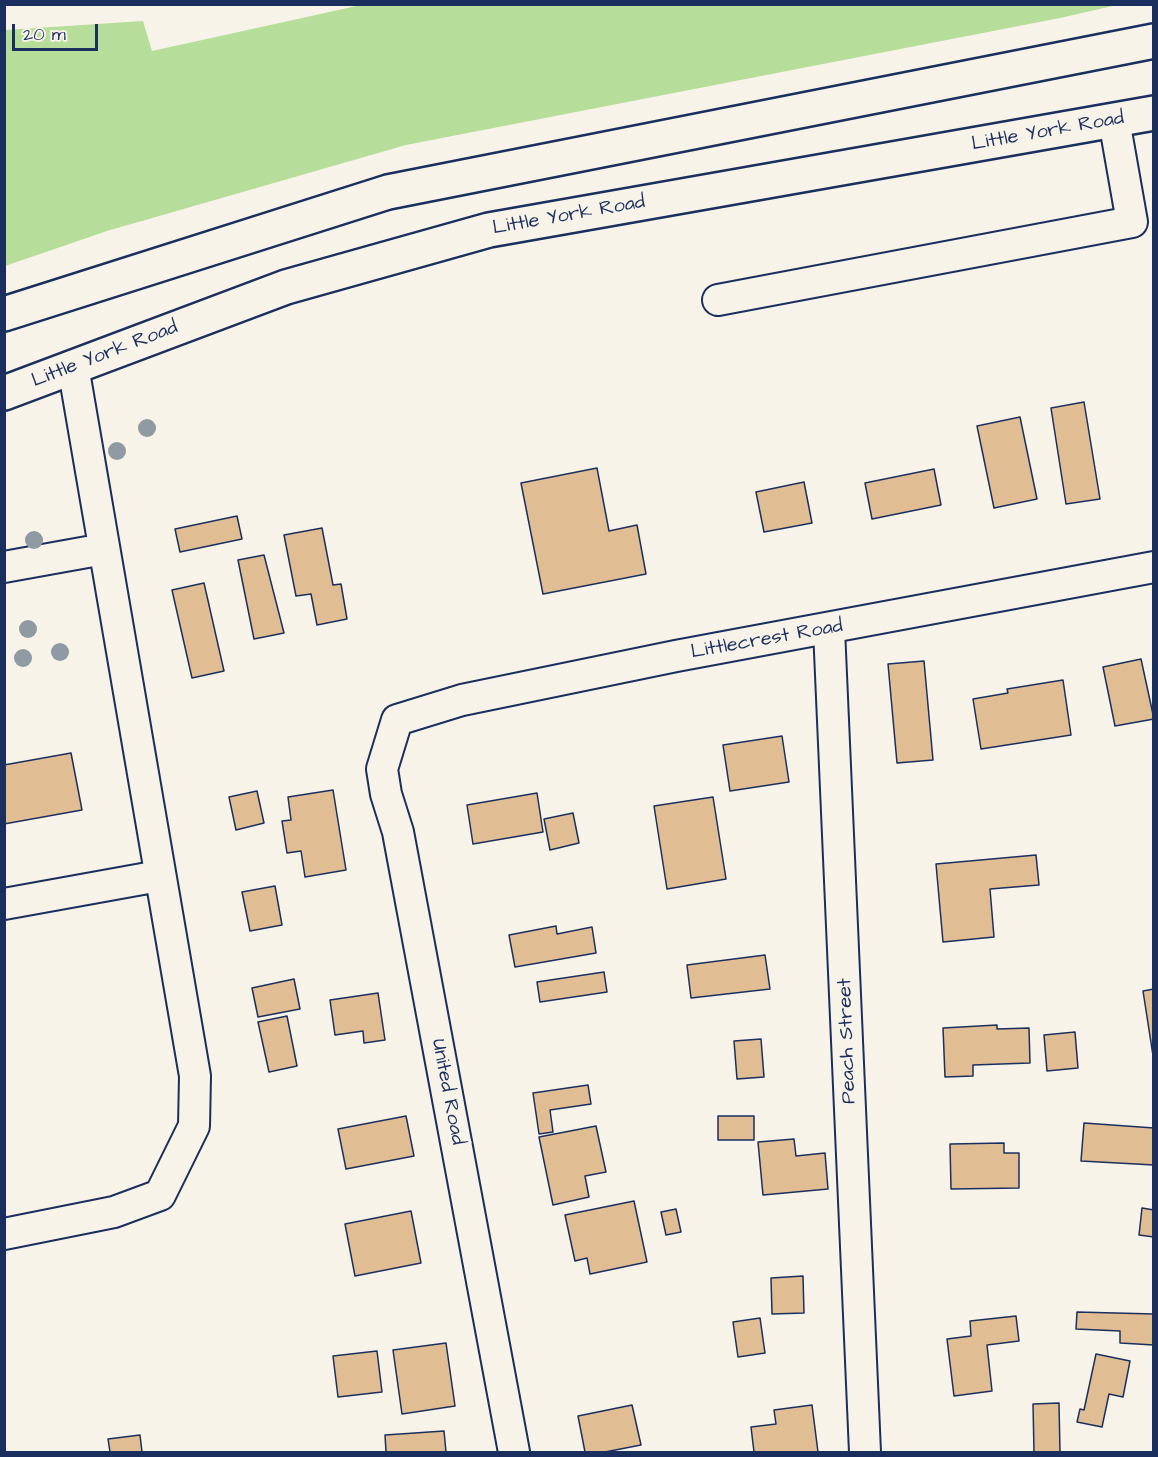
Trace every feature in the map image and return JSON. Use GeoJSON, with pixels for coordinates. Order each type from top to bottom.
{"type":"FeatureCollection","features":[{"type":"Feature","properties":{"kind":"main road"},"geometry":{"type":"LineString","coordinates":[[4,314],[388,192],[1154,41]]}},
{"type":"Feature","properties":{"kind":"main road","name":"Little York Road"},"geometry":{"type":"LineString","coordinates":[[4,393],[286,287],[489,230],[1154,113]]}},
{"type":"Feature","properties":{"kind":"street"},"geometry":{"type":"LineString","coordinates":[[718,300],[1143,220],[1114,120]]}},
{"type":"Feature","properties":{"kind":"street"},"geometry":{"type":"LineString","coordinates":[[4,1234],[114,1212],[160,1195],[194,1126],[195,1076],[73,366]]}},
{"type":"Feature","properties":{"kind":"street"},"geometry":{"type":"LineString","coordinates":[[4,567],[104,549]]}},
{"type":"Feature","properties":{"kind":"street","name":"Littlecrest Road"},"geometry":{"type":"LineString","coordinates":[[393,734],[397,720],[462,700],[676,656],[1154,567]]}},
{"type":"Feature","properties":{"kind":"street","name":"Peach Street"},"geometry":{"type":"LineString","coordinates":[[829,629],[865,1452]]}},
{"type":"Feature","properties":{"kind":"street","name":"United Road"},"geometry":{"type":"LineString","coordinates":[[393,734],[382,769],[386,794],[398,832],[514,1452]]}},
{"type":"Feature","properties":{"kind":"street"},"geometry":{"type":"LineString","coordinates":[[4,904],[159,876]]}},
{"type":"Feature","properties":{"kind":"green space"},"geometry":{"type":"Polygon","coordinates":[[[361,5],[1117,5],[406,145],[107,231],[5,266],[5,30],[143,21],[152,51],[361,5]]]}},
{"type":"Feature","properties":{"kind":"building"},"geometry":{"type":"Polygon","coordinates":[[[1084,402],[1100,499],[1066,504],[1051,408],[1084,402]]]}},
{"type":"Feature","properties":{"kind":"building"},"geometry":{"type":"Polygon","coordinates":[[[1020,417],[1037,499],[994,508],[977,426],[1020,417]]]}},
{"type":"Feature","properties":{"kind":"building"},"geometry":{"type":"Polygon","coordinates":[[[597,468],[609,531],[637,525],[646,574],[543,594],[521,483],[597,468]]]}},
{"type":"Feature","properties":{"kind":"building"},"geometry":{"type":"Polygon","coordinates":[[[934,469],[941,505],[872,519],[865,483],[934,469]]]}},
{"type":"Feature","properties":{"kind":"building"},"geometry":{"type":"Polygon","coordinates":[[[804,482],[812,523],[764,532],[756,492],[804,482]]]}},
{"type":"Feature","properties":{"kind":"building"},"geometry":{"type":"Polygon","coordinates":[[[237,516],[242,539],[180,552],[175,529],[237,516]]]}},
{"type":"Feature","properties":{"kind":"building"},"geometry":{"type":"Polygon","coordinates":[[[322,528],[333,585],[341,584],[347,619],[317,625],[311,594],[296,596],[284,535],[322,528]]]}},
{"type":"Feature","properties":{"kind":"building"},"geometry":{"type":"Polygon","coordinates":[[[264,555],[284,633],[254,639],[238,560],[264,555]]]}},
{"type":"Feature","properties":{"kind":"building"},"geometry":{"type":"Polygon","coordinates":[[[204,583],[224,671],[192,678],[172,590],[204,583]]]}},
{"type":"Feature","properties":{"kind":"building"},"geometry":{"type":"Polygon","coordinates":[[[1141,659],[1154,719],[1115,726],[1103,667],[1141,659]]]}},
{"type":"Feature","properties":{"kind":"building"},"geometry":{"type":"Polygon","coordinates":[[[924,661],[933,760],[897,763],[888,664],[924,661]]]}},
{"type":"Feature","properties":{"kind":"building"},"geometry":{"type":"Polygon","coordinates":[[[1063,680],[1071,735],[981,749],[973,699],[1008,693],[1007,689],[1063,680]]]}},
{"type":"Feature","properties":{"kind":"building"},"geometry":{"type":"Polygon","coordinates":[[[782,736],[789,782],[730,791],[723,745],[782,736]]]}},
{"type":"Feature","properties":{"kind":"building"},"geometry":{"type":"Polygon","coordinates":[[[71,753],[82,810],[4,824],[4,765],[71,753]]]}},
{"type":"Feature","properties":{"kind":"building"},"geometry":{"type":"Polygon","coordinates":[[[333,790],[346,870],[305,877],[301,851],[287,853],[282,821],[291,820],[288,797],[333,790]]]}},
{"type":"Feature","properties":{"kind":"building"},"geometry":{"type":"Polygon","coordinates":[[[257,791],[264,823],[236,830],[229,797],[257,791]]]}},
{"type":"Feature","properties":{"kind":"building"},"geometry":{"type":"Polygon","coordinates":[[[537,793],[543,832],[473,844],[467,805],[537,793]]]}},
{"type":"Feature","properties":{"kind":"building"},"geometry":{"type":"Polygon","coordinates":[[[713,797],[726,879],[667,889],[654,806],[713,797]]]}},
{"type":"Feature","properties":{"kind":"building"},"geometry":{"type":"Polygon","coordinates":[[[573,813],[579,843],[550,850],[544,819],[573,813]]]}},
{"type":"Feature","properties":{"kind":"building"},"geometry":{"type":"Polygon","coordinates":[[[1036,855],[1039,885],[990,889],[994,937],[943,942],[936,864],[1036,855]]]}},
{"type":"Feature","properties":{"kind":"building"},"geometry":{"type":"Polygon","coordinates":[[[275,886],[282,925],[250,931],[242,892],[275,886]]]}},
{"type":"Feature","properties":{"kind":"building"},"geometry":{"type":"Polygon","coordinates":[[[556,926],[557,934],[592,927],[596,953],[515,967],[509,935],[556,926]]]}},
{"type":"Feature","properties":{"kind":"building"},"geometry":{"type":"Polygon","coordinates":[[[765,955],[770,989],[691,998],[687,965],[765,955]]]}},
{"type":"Feature","properties":{"kind":"building"},"geometry":{"type":"Polygon","coordinates":[[[604,972],[607,992],[540,1002],[537,982],[604,972]]]}},
{"type":"Feature","properties":{"kind":"building"},"geometry":{"type":"Polygon","coordinates":[[[294,979],[300,1009],[258,1017],[252,988],[294,979]]]}},
{"type":"Feature","properties":{"kind":"building"},"geometry":{"type":"Polygon","coordinates":[[[1154,989],[1154,1062],[1143,991],[1154,989]]]}},
{"type":"Feature","properties":{"kind":"building"},"geometry":{"type":"Polygon","coordinates":[[[378,993],[385,1040],[364,1043],[363,1031],[335,1035],[330,1000],[378,993]]]}},
{"type":"Feature","properties":{"kind":"building"},"geometry":{"type":"Polygon","coordinates":[[[287,1016],[297,1066],[269,1072],[258,1022],[287,1016]]]}},
{"type":"Feature","properties":{"kind":"building"},"geometry":{"type":"Polygon","coordinates":[[[997,1025],[997,1029],[1029,1028],[1030,1063],[973,1065],[973,1076],[945,1077],[943,1028],[997,1025]]]}},
{"type":"Feature","properties":{"kind":"building"},"geometry":{"type":"Polygon","coordinates":[[[1075,1032],[1078,1068],[1047,1071],[1044,1035],[1075,1032]]]}},
{"type":"Feature","properties":{"kind":"building"},"geometry":{"type":"Polygon","coordinates":[[[761,1039],[764,1077],[737,1079],[734,1041],[761,1039]]]}},
{"type":"Feature","properties":{"kind":"building"},"geometry":{"type":"Polygon","coordinates":[[[588,1085],[591,1104],[550,1110],[553,1132],[539,1134],[533,1093],[588,1085]]]}},
{"type":"Feature","properties":{"kind":"building"},"geometry":{"type":"Polygon","coordinates":[[[406,1116],[414,1156],[346,1169],[338,1129],[406,1116]]]}},
{"type":"Feature","properties":{"kind":"building"},"geometry":{"type":"Polygon","coordinates":[[[718,1116],[754,1116],[754,1140],[718,1140],[718,1116]]]}},
{"type":"Feature","properties":{"kind":"building"},"geometry":{"type":"Polygon","coordinates":[[[1084,1123],[1154,1128],[1154,1165],[1081,1161],[1084,1123]]]}},
{"type":"Feature","properties":{"kind":"building"},"geometry":{"type":"Polygon","coordinates":[[[596,1126],[606,1172],[585,1176],[589,1197],[553,1205],[539,1137],[596,1126]]]}},
{"type":"Feature","properties":{"kind":"building"},"geometry":{"type":"Polygon","coordinates":[[[794,1139],[796,1156],[825,1153],[828,1189],[763,1195],[758,1142],[794,1139]]]}},
{"type":"Feature","properties":{"kind":"building"},"geometry":{"type":"Polygon","coordinates":[[[1004,1143],[1004,1153],[1019,1153],[1019,1188],[951,1189],[950,1144],[1004,1143]]]}},
{"type":"Feature","properties":{"kind":"building"},"geometry":{"type":"Polygon","coordinates":[[[634,1201],[647,1262],[590,1274],[587,1258],[575,1261],[565,1215],[634,1201]]]}},
{"type":"Feature","properties":{"kind":"building"},"geometry":{"type":"Polygon","coordinates":[[[1142,1208],[1154,1210],[1154,1237],[1139,1235],[1142,1208]]]}},
{"type":"Feature","properties":{"kind":"building"},"geometry":{"type":"Polygon","coordinates":[[[676,1209],[681,1232],[666,1235],[661,1212],[676,1209]]]}},
{"type":"Feature","properties":{"kind":"building"},"geometry":{"type":"Polygon","coordinates":[[[411,1211],[421,1263],[355,1276],[345,1224],[411,1211]]]}},
{"type":"Feature","properties":{"kind":"building"},"geometry":{"type":"Polygon","coordinates":[[[803,1276],[804,1313],[772,1314],[771,1278],[803,1276]]]}},
{"type":"Feature","properties":{"kind":"building"},"geometry":{"type":"Polygon","coordinates":[[[1077,1312],[1154,1314],[1154,1345],[1120,1343],[1120,1331],[1076,1329],[1077,1312]]]}},
{"type":"Feature","properties":{"kind":"building"},"geometry":{"type":"Polygon","coordinates":[[[1016,1316],[1019,1341],[987,1345],[992,1391],[954,1396],[947,1339],[971,1336],[970,1321],[1016,1316]]]}},
{"type":"Feature","properties":{"kind":"building"},"geometry":{"type":"Polygon","coordinates":[[[760,1318],[765,1353],[738,1357],[733,1322],[760,1318]]]}},
{"type":"Feature","properties":{"kind":"building"},"geometry":{"type":"Polygon","coordinates":[[[446,1343],[455,1406],[402,1414],[393,1350],[446,1343]]]}},
{"type":"Feature","properties":{"kind":"building"},"geometry":{"type":"Polygon","coordinates":[[[377,1351],[382,1392],[338,1397],[333,1356],[377,1351]]]}},
{"type":"Feature","properties":{"kind":"building"},"geometry":{"type":"Polygon","coordinates":[[[1096,1354],[1130,1361],[1123,1397],[1109,1394],[1102,1427],[1077,1422],[1080,1409],[1084,1410],[1096,1354]]]}},
{"type":"Feature","properties":{"kind":"building"},"geometry":{"type":"Polygon","coordinates":[[[1059,1403],[1060,1452],[1034,1452],[1033,1404],[1059,1403]]]}},
{"type":"Feature","properties":{"kind":"building"},"geometry":{"type":"Polygon","coordinates":[[[632,1405],[641,1445],[605,1452],[585,1452],[578,1416],[632,1405]]]}},
{"type":"Feature","properties":{"kind":"building"},"geometry":{"type":"Polygon","coordinates":[[[812,1405],[818,1452],[754,1452],[751,1427],[776,1424],[774,1410],[812,1405]]]}},
{"type":"Feature","properties":{"kind":"building"},"geometry":{"type":"Polygon","coordinates":[[[444,1431],[446,1452],[386,1452],[385,1435],[444,1431]]]}},
{"type":"Feature","properties":{"kind":"building"},"geometry":{"type":"Polygon","coordinates":[[[140,1435],[142,1452],[110,1452],[108,1439],[140,1435]]]}}]}
